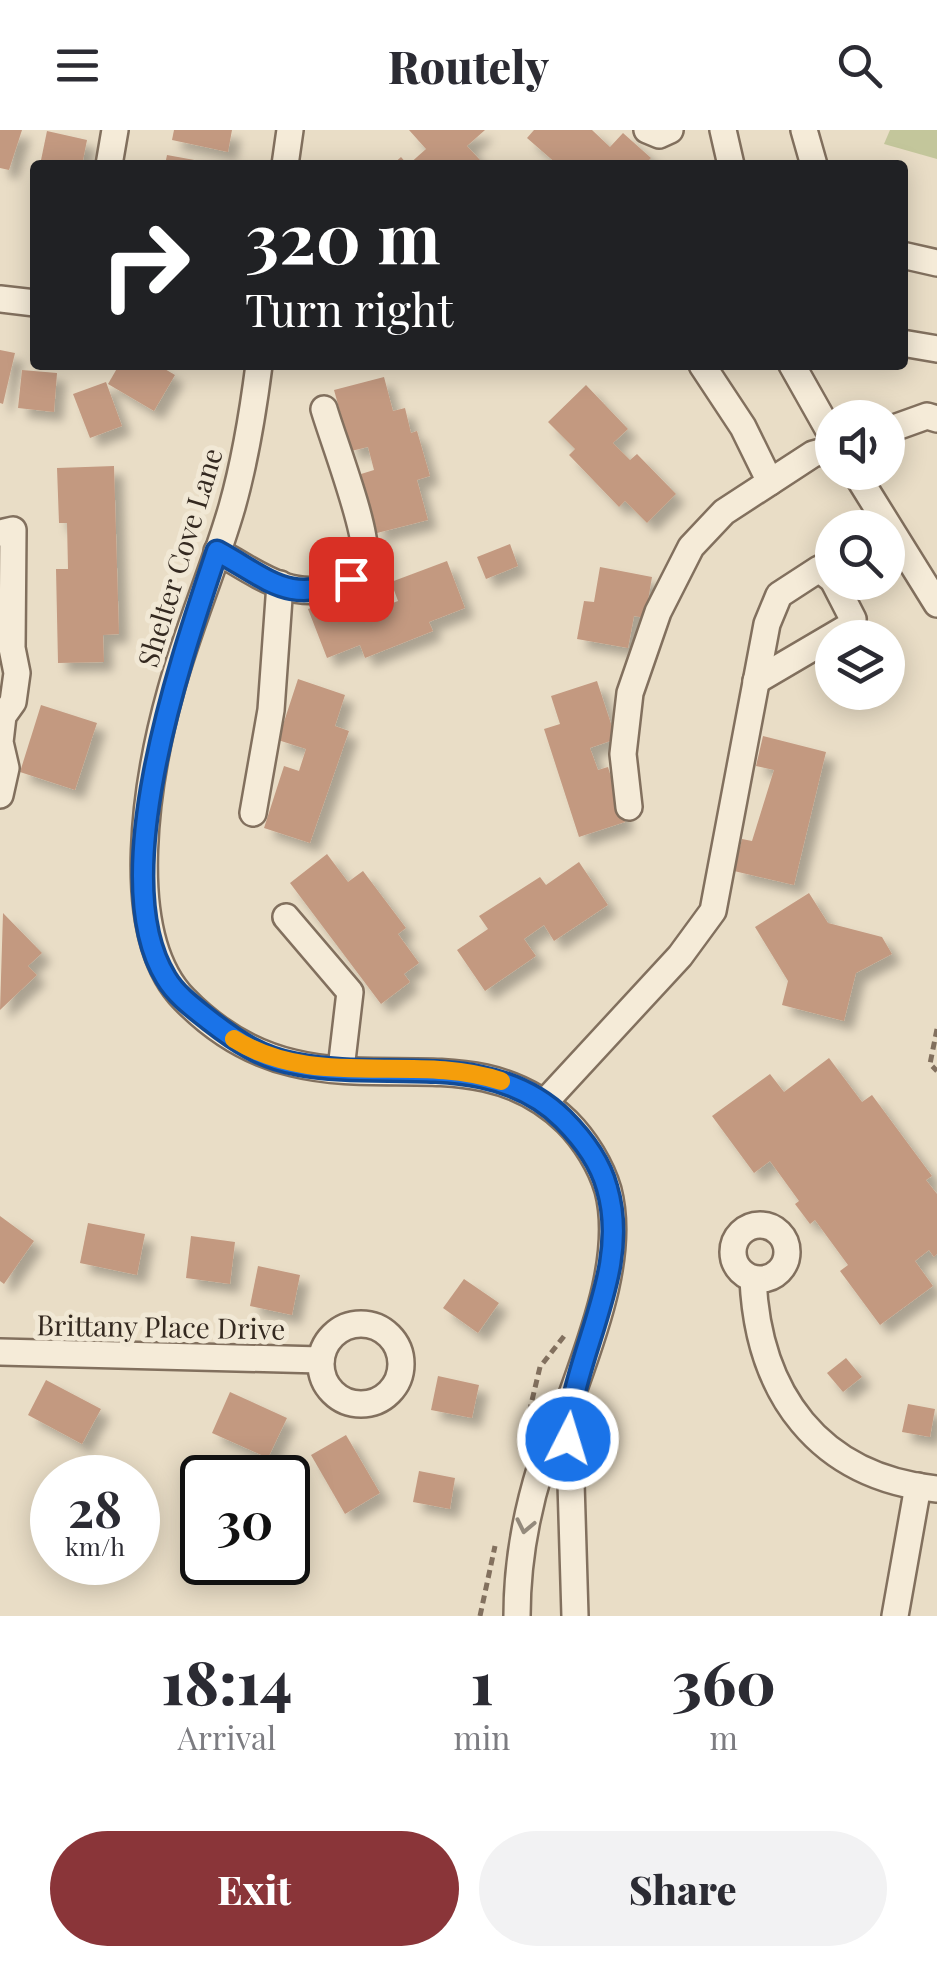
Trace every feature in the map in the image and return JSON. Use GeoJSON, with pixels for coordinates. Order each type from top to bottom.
{"type":"FeatureCollection","features":[{"type":"Feature","properties":{"kind":"street"},"geometry":{"type":"LineString","coordinates":[[110,160],[115,130]]}},
{"type":"Feature","properties":{"kind":"street"},"geometry":{"type":"LineString","coordinates":[[287,160],[290,130]]}},
{"type":"Feature","properties":{"kind":"street"},"geometry":{"type":"LineString","coordinates":[[647,130],[658,135],[670,130]]}},
{"type":"Feature","properties":{"kind":"street"},"geometry":{"type":"LineString","coordinates":[[722,130],[730,160]]}},
{"type":"Feature","properties":{"kind":"street"},"geometry":{"type":"LineString","coordinates":[[804,130],[813,160]]}},
{"type":"Feature","properties":{"kind":"street"},"geometry":{"type":"LineString","coordinates":[[908,256],[937,262]]}},
{"type":"Feature","properties":{"kind":"street"},"geometry":{"type":"LineString","coordinates":[[0,299],[30,302]]}},
{"type":"Feature","properties":{"kind":"street"},"geometry":{"type":"LineString","coordinates":[[908,344],[937,349]]}},
{"type":"Feature","properties":{"kind":"street","name":"Shelter Cove Lane"},"geometry":{"type":"LineString","coordinates":[[258,370],[237,486],[171,689],[158,744],[146,826],[146,891],[152,940],[168,981],[252,1051],[295,1064],[341,1069],[469,1074],[530,1091],[576,1132],[598,1164],[614,1225],[603,1295],[570,1402],[542,1461],[524,1526],[517,1570],[517,1616]]}},
{"type":"Feature","properties":{"kind":"street"},"geometry":{"type":"LineString","coordinates":[[705,370],[743,427],[770,482]]}},
{"type":"Feature","properties":{"kind":"street"},"geometry":{"type":"LineString","coordinates":[[795,370],[815,406]]}},
{"type":"Feature","properties":{"kind":"street"},"geometry":{"type":"LineString","coordinates":[[217,551],[297,592],[316,593],[351,579],[364,558],[360,526],[324,409]]}},
{"type":"Feature","properties":{"kind":"street"},"geometry":{"type":"LineString","coordinates":[[905,424],[927,416],[937,418]]}},
{"type":"Feature","properties":{"kind":"street"},"geometry":{"type":"LineString","coordinates":[[630,808],[623,754],[630,694],[658,612],[691,546],[724,512],[815,453]]}},
{"type":"Feature","properties":{"kind":"street"},"geometry":{"type":"LineString","coordinates":[[866,490],[937,604]]}},
{"type":"Feature","properties":{"kind":"street"},"geometry":{"type":"LineString","coordinates":[[0,534],[13,530],[6,657],[16,684],[13,702],[2,714],[0,742],[6,768],[0,795]]}},
{"type":"Feature","properties":{"kind":"street"},"geometry":{"type":"LineString","coordinates":[[546,1102],[680,956],[712,911],[767,624],[779,595],[815,572]]}},
{"type":"Feature","properties":{"kind":"street"},"geometry":{"type":"LineString","coordinates":[[253,813],[272,710],[280,584]]}},
{"type":"Feature","properties":{"kind":"street"},"geometry":{"type":"LineString","coordinates":[[756,681],[848,628],[854,619],[844,600]]}},
{"type":"Feature","properties":{"kind":"street"},"geometry":{"type":"LineString","coordinates":[[286,917],[350,992],[341,1069]]}},
{"type":"Feature","properties":{"kind":"street"},"geometry":{"type":"LineString","coordinates":[[754,1279],[755,1323],[787,1404],[816,1438],[851,1464],[891,1481],[927,1488],[896,1616]]}},
{"type":"Feature","properties":{"kind":"street","name":"Brittany Place Drive"},"geometry":{"type":"LineString","coordinates":[[0,1352],[322,1360]]}},
{"type":"Feature","properties":{"kind":"street","name":"Shelter Cove Lane"},"geometry":{"type":"LineString","coordinates":[[570,1402],[568,1476],[575,1616]]}},
{"type":"Feature","properties":{"kind":"path"},"geometry":{"type":"LineString","coordinates":[[937,1030],[930,1064],[937,1072]]}},
{"type":"Feature","properties":{"kind":"path"},"geometry":{"type":"LineString","coordinates":[[523,1440],[540,1367],[576,1321]]}},
{"type":"Feature","properties":{"kind":"path"},"geometry":{"type":"LineString","coordinates":[[480,1616],[499,1530]]}},
{"type":"Feature","properties":{"kind":"green space"},"geometry":{"type":"Polygon","coordinates":[[[890,130],[937,130],[937,159],[884,144],[890,130]]]}},
{"type":"Feature","properties":{"kind":"building"},"geometry":{"type":"Polygon","coordinates":[[[0,130],[22,130],[9,170],[0,168],[0,130]]]}},
{"type":"Feature","properties":{"kind":"building"},"geometry":{"type":"Polygon","coordinates":[[[174,130],[232,130],[228,152],[172,140],[174,130]]]}},
{"type":"Feature","properties":{"kind":"building"},"geometry":{"type":"Polygon","coordinates":[[[409,130],[485,130],[467,146],[480,160],[414,160],[426,149],[409,130]]]}},
{"type":"Feature","properties":{"kind":"building"},"geometry":{"type":"Polygon","coordinates":[[[534,130],[592,130],[610,147],[623,133],[651,158],[552,160],[527,138],[534,130]]]}},
{"type":"Feature","properties":{"kind":"building"},"geometry":{"type":"Polygon","coordinates":[[[47,131],[87,140],[83,160],[41,160],[47,131]]]}},
{"type":"Feature","properties":{"kind":"building"},"geometry":{"type":"Polygon","coordinates":[[[167,155],[194,160],[166,160],[167,155]]]}},
{"type":"Feature","properties":{"kind":"building"},"geometry":{"type":"Polygon","coordinates":[[[0,350],[15,353],[3,404],[0,403],[0,350]]]}},
{"type":"Feature","properties":{"kind":"building"},"geometry":{"type":"Polygon","coordinates":[[[22,370],[57,373],[54,412],[18,408],[22,370]]]}},
{"type":"Feature","properties":{"kind":"building"},"geometry":{"type":"Polygon","coordinates":[[[116,370],[166,370],[175,375],[154,411],[108,384],[116,370]]]}},
{"type":"Feature","properties":{"kind":"building"},"geometry":{"type":"Polygon","coordinates":[[[384,377],[393,411],[405,408],[411,433],[417,431],[430,476],[417,480],[428,520],[377,533],[361,474],[374,470],[368,447],[351,451],[334,390],[384,377]]]}},
{"type":"Feature","properties":{"kind":"building"},"geometry":{"type":"Polygon","coordinates":[[[106,382],[122,426],[90,438],[73,394],[106,382]]]}},
{"type":"Feature","properties":{"kind":"building"},"geometry":{"type":"Polygon","coordinates":[[[586,385],[628,429],[613,443],[630,460],[637,454],[676,494],[647,523],[625,501],[619,507],[569,455],[575,449],[548,422],[586,385]]]}},
{"type":"Feature","properties":{"kind":"building"},"geometry":{"type":"Polygon","coordinates":[[[114,466],[119,634],[103,635],[104,662],[58,663],[56,569],[68,569],[67,523],[59,523],[57,468],[114,466]]]}},
{"type":"Feature","properties":{"kind":"building"},"geometry":{"type":"Polygon","coordinates":[[[510,544],[518,566],[486,579],[477,557],[510,544]]]}},
{"type":"Feature","properties":{"kind":"building"},"geometry":{"type":"Polygon","coordinates":[[[447,561],[465,608],[429,622],[433,631],[365,658],[360,645],[327,658],[308,609],[345,595],[350,608],[370,600],[374,610],[398,601],[391,582],[447,561]]]}},
{"type":"Feature","properties":{"kind":"building"},"geometry":{"type":"Polygon","coordinates":[[[600,567],[652,577],[645,618],[634,616],[628,648],[577,639],[584,601],[594,602],[600,567]]]}},
{"type":"Feature","properties":{"kind":"building"},"geometry":{"type":"Polygon","coordinates":[[[298,679],[345,695],[335,726],[349,731],[310,843],[264,828],[284,766],[299,771],[306,749],[278,740],[298,679]]]}},
{"type":"Feature","properties":{"kind":"building"},"geometry":{"type":"Polygon","coordinates":[[[597,681],[616,739],[590,748],[598,770],[608,767],[625,822],[579,837],[544,729],[560,724],[551,696],[597,681]]]}},
{"type":"Feature","properties":{"kind":"building"},"geometry":{"type":"Polygon","coordinates":[[[41,705],[97,723],[75,790],[20,772],[41,705]]]}},
{"type":"Feature","properties":{"kind":"building"},"geometry":{"type":"Polygon","coordinates":[[[763,736],[826,752],[794,885],[734,871],[742,839],[752,841],[774,770],[756,766],[763,736]]]}},
{"type":"Feature","properties":{"kind":"building"},"geometry":{"type":"Polygon","coordinates":[[[327,854],[348,882],[363,871],[406,928],[398,934],[419,963],[404,974],[410,982],[381,1004],[290,883],[327,854]]]}},
{"type":"Feature","properties":{"kind":"building"},"geometry":{"type":"Polygon","coordinates":[[[579,862],[608,905],[554,941],[544,925],[524,939],[536,956],[485,991],[457,950],[488,929],[479,916],[540,877],[546,885],[579,862]]]}},
{"type":"Feature","properties":{"kind":"building"},"geometry":{"type":"Polygon","coordinates":[[[809,893],[828,923],[882,937],[892,954],[856,973],[844,1021],[782,1005],[788,981],[755,927],[809,893]]]}},
{"type":"Feature","properties":{"kind":"building"},"geometry":{"type":"Polygon","coordinates":[[[3,913],[42,953],[28,966],[37,975],[0,1010],[3,913]]]}},
{"type":"Feature","properties":{"kind":"building"},"geometry":{"type":"Polygon","coordinates":[[[829,1058],[862,1102],[872,1095],[932,1176],[926,1180],[937,1194],[937,1254],[934,1257],[929,1250],[915,1261],[933,1286],[880,1325],[840,1271],[848,1265],[815,1220],[810,1224],[795,1204],[799,1201],[770,1161],[754,1173],[712,1116],[770,1074],[784,1092],[829,1058]]]}},
{"type":"Feature","properties":{"kind":"building"},"geometry":{"type":"Polygon","coordinates":[[[0,1216],[34,1241],[4,1284],[0,1281],[0,1216]]]}},
{"type":"Feature","properties":{"kind":"building"},"geometry":{"type":"Polygon","coordinates":[[[88,1223],[145,1234],[137,1275],[80,1263],[88,1223]]]}},
{"type":"Feature","properties":{"kind":"building"},"geometry":{"type":"Polygon","coordinates":[[[191,1236],[235,1242],[230,1284],[186,1278],[191,1236]]]}},
{"type":"Feature","properties":{"kind":"building"},"geometry":{"type":"Polygon","coordinates":[[[258,1266],[300,1275],[292,1315],[250,1306],[258,1266]]]}},
{"type":"Feature","properties":{"kind":"building"},"geometry":{"type":"Polygon","coordinates":[[[464,1279],[499,1303],[478,1333],[443,1308],[464,1279]]]}},
{"type":"Feature","properties":{"kind":"building"},"geometry":{"type":"Polygon","coordinates":[[[846,1358],[862,1377],[843,1392],[827,1373],[846,1358]]]}},
{"type":"Feature","properties":{"kind":"building"},"geometry":{"type":"Polygon","coordinates":[[[438,1376],[479,1385],[472,1418],[431,1410],[438,1376]]]}},
{"type":"Feature","properties":{"kind":"building"},"geometry":{"type":"Polygon","coordinates":[[[46,1380],[101,1409],[82,1444],[28,1415],[46,1380]]]}},
{"type":"Feature","properties":{"kind":"building"},"geometry":{"type":"Polygon","coordinates":[[[230,1392],[287,1418],[269,1455],[212,1433],[230,1392]]]}},
{"type":"Feature","properties":{"kind":"building"},"geometry":{"type":"Polygon","coordinates":[[[908,1404],[935,1409],[930,1437],[902,1432],[908,1404]]]}},
{"type":"Feature","properties":{"kind":"building"},"geometry":{"type":"Polygon","coordinates":[[[346,1435],[380,1493],[345,1514],[311,1455],[346,1435]]]}},
{"type":"Feature","properties":{"kind":"building"},"geometry":{"type":"Polygon","coordinates":[[[419,1471],[455,1478],[450,1509],[413,1502],[419,1471]]]}},
{"type":"Feature","properties":{"kind":"slow traffic"},"geometry":{"type":"LineString","coordinates":[[234,1039],[252,1051],[295,1064],[469,1074],[501,1081]]}},
{"type":"Feature","properties":{"kind":"route"},"geometry":{"type":"LineString","coordinates":[[351,579],[316,593],[297,592],[217,551],[171,689],[158,744],[146,826],[146,891],[152,940],[168,981],[188,1003],[252,1051],[295,1064],[495,1078],[530,1091],[576,1132],[598,1164],[607,1188],[614,1244],[603,1295],[570,1402],[568,1439]]}}]}
